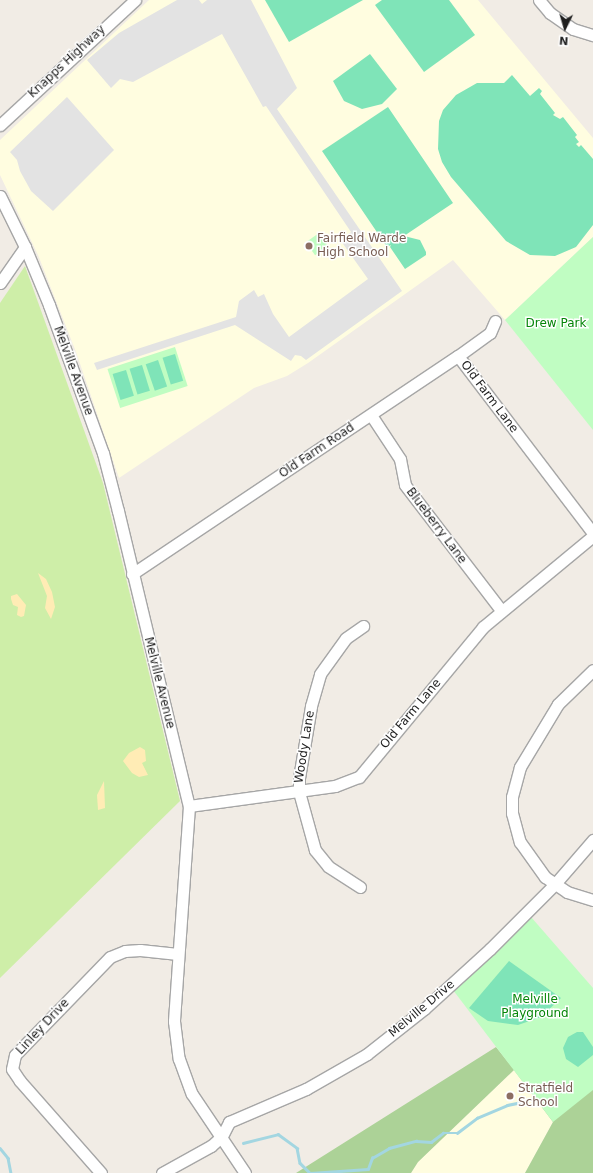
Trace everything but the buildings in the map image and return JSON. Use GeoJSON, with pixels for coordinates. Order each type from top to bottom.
{"type":"FeatureCollection","features":[{"type":"Feature","properties":{"kind":"street","name":"Knapps Highway"},"geometry":{"type":"LineString","coordinates":[[0,124],[135,0]]}},
{"type":"Feature","properties":{"kind":"street"},"geometry":{"type":"LineString","coordinates":[[539,0],[550,13],[574,29],[593,35]]}},
{"type":"Feature","properties":{"kind":"street","name":"Melville Avenue"},"geometry":{"type":"LineString","coordinates":[[0,196],[25,247],[103,453],[189,806],[174,1021],[179,1059],[192,1094],[222,1136],[245,1173]]}},
{"type":"Feature","properties":{"kind":"street"},"geometry":{"type":"LineString","coordinates":[[0,283],[25,247]]}},
{"type":"Feature","properties":{"kind":"street","name":"Old Farm Road"},"geometry":{"type":"LineString","coordinates":[[132,574],[458,356],[490,333],[495,321]]}},
{"type":"Feature","properties":{"kind":"street","name":"Old Farm Lane"},"geometry":{"type":"LineString","coordinates":[[458,356],[593,533]]}},
{"type":"Feature","properties":{"kind":"street","name":"Blueberry Lane"},"geometry":{"type":"LineString","coordinates":[[371,415],[400,459],[405,485],[501,610]]}},
{"type":"Feature","properties":{"kind":"street","name":"Old Farm Lane"},"geometry":{"type":"LineString","coordinates":[[189,806],[335,786],[359,777],[483,627],[501,610],[593,536]]}},
{"type":"Feature","properties":{"kind":"street","name":"Woody Lane"},"geometry":{"type":"LineString","coordinates":[[360,887],[328,866],[315,850],[299,792],[298,778],[309,720],[320,674],[346,638],[363,626]]}},
{"type":"Feature","properties":{"kind":"street"},"geometry":{"type":"LineString","coordinates":[[593,670],[558,704],[520,767],[512,797],[512,813],[520,842],[545,877],[554,885],[580,898],[593,900]]}},
{"type":"Feature","properties":{"kind":"street","name":"Melville Drive"},"geometry":{"type":"LineString","coordinates":[[222,1136],[229,1122],[306,1089],[367,1054],[424,1009],[490,949],[554,885],[593,840]]}},
{"type":"Feature","properties":{"kind":"street","name":"Linley Drive"},"geometry":{"type":"LineString","coordinates":[[101,1173],[20,1081],[12,1069],[15,1055],[110,957],[125,951],[140,950],[178,954]]}},
{"type":"Feature","properties":{"kind":"street"},"geometry":{"type":"LineString","coordinates":[[162,1173],[212,1146],[222,1136]]}},
{"type":"Feature","properties":{"kind":"shaded area","name":"Fairfield Warde High School"},"geometry":{"type":"Polygon","coordinates":[[[149,0],[478,0],[593,138],[593,237],[505,320],[453,260],[308,363],[287,376],[254,388],[119,478],[76,352],[38,255],[0,175],[0,140],[149,0]]]}},
{"type":"Feature","properties":{"kind":"shaded area"},"geometry":{"type":"Polygon","coordinates":[[[177,0],[199,0],[202,4],[207,0],[251,0],[297,88],[277,109],[402,291],[306,360],[301,356],[295,355],[291,361],[235,325],[97,370],[94,363],[236,317],[239,301],[254,290],[258,297],[264,294],[273,314],[289,337],[368,279],[341,241],[351,232],[266,106],[263,107],[222,34],[133,82],[120,79],[111,88],[87,60],[119,33],[177,0]]]}},
{"type":"Feature","properties":{"kind":"shaded area"},"geometry":{"type":"Polygon","coordinates":[[[67,97],[114,150],[53,211],[31,191],[20,171],[17,160],[10,152],[67,97]]]}},
{"type":"Feature","properties":{"kind":"shaded area","name":"Stratfield School"},"geometry":{"type":"Polygon","coordinates":[[[514,1070],[553,1122],[525,1173],[411,1173],[418,1162],[514,1070]]]}},
{"type":"Feature","properties":{"kind":"green space"},"geometry":{"type":"Polygon","coordinates":[[[265,0],[363,0],[289,42],[265,0]]]}},
{"type":"Feature","properties":{"kind":"green space"},"geometry":{"type":"Polygon","coordinates":[[[382,0],[449,0],[475,35],[424,72],[375,5],[382,0]]]}},
{"type":"Feature","properties":{"kind":"green space"},"geometry":{"type":"Polygon","coordinates":[[[370,54],[397,89],[382,104],[362,109],[344,101],[333,81],[370,54]]]}},
{"type":"Feature","properties":{"kind":"green space"},"geometry":{"type":"Polygon","coordinates":[[[512,75],[530,96],[539,88],[542,91],[540,94],[555,113],[553,115],[560,119],[563,117],[577,135],[575,137],[579,142],[576,144],[579,147],[581,145],[593,159],[593,225],[576,247],[555,256],[530,255],[506,241],[451,177],[442,162],[438,149],[439,121],[443,110],[456,95],[477,83],[504,83],[512,75]]]}},
{"type":"Feature","properties":{"kind":"green space"},"geometry":{"type":"Polygon","coordinates":[[[388,107],[453,203],[404,236],[420,240],[426,252],[426,255],[405,269],[390,247],[391,245],[387,247],[322,151],[388,107]]]}},
{"type":"Feature","properties":{"kind":"green space"},"geometry":{"type":"Polygon","coordinates":[[[319,233],[328,246],[315,255],[306,242],[319,233]]]}},
{"type":"Feature","properties":{"kind":"green space","name":"Drew Park"},"geometry":{"type":"Polygon","coordinates":[[[593,237],[593,430],[505,320],[593,237]]]}},
{"type":"Feature","properties":{"kind":"green space"},"geometry":{"type":"Polygon","coordinates":[[[25,266],[103,483],[180,801],[0,978],[0,303],[25,266]]]}},
{"type":"Feature","properties":{"kind":"green space"},"geometry":{"type":"Polygon","coordinates":[[[175,347],[188,386],[120,408],[107,369],[175,347]]]}},
{"type":"Feature","properties":{"kind":"green space"},"geometry":{"type":"Polygon","coordinates":[[[175,354],[183,381],[171,385],[163,358],[175,354]]]}},
{"type":"Feature","properties":{"kind":"green space"},"geometry":{"type":"Polygon","coordinates":[[[158,360],[167,386],[155,391],[146,364],[158,360]]]}},
{"type":"Feature","properties":{"kind":"green space"},"geometry":{"type":"Polygon","coordinates":[[[142,365],[150,391],[137,395],[130,369],[142,365]]]}},
{"type":"Feature","properties":{"kind":"green space"},"geometry":{"type":"Polygon","coordinates":[[[126,370],[134,396],[121,400],[113,374],[126,370]]]}},
{"type":"Feature","properties":{"kind":"green space","name":"Melville Playground"},"geometry":{"type":"Polygon","coordinates":[[[531,917],[593,988],[593,1090],[553,1122],[453,990],[531,917]]]}},
{"type":"Feature","properties":{"kind":"green space"},"geometry":{"type":"Polygon","coordinates":[[[509,961],[561,998],[541,1017],[518,1025],[488,1021],[469,1008],[509,961]]]}},
{"type":"Feature","properties":{"kind":"green space"},"geometry":{"type":"Polygon","coordinates":[[[577,1032],[583,1032],[593,1047],[593,1055],[578,1067],[566,1059],[563,1048],[568,1037],[577,1032]]]}},
{"type":"Feature","properties":{"kind":"green space"},"geometry":{"type":"Polygon","coordinates":[[[496,1047],[548,1112],[593,1082],[593,1173],[525,1173],[553,1122],[514,1070],[418,1162],[411,1173],[296,1173],[496,1047]]]}},
{"type":"Feature","properties":{"kind":"sand"},"geometry":{"type":"Polygon","coordinates":[[[38,573],[46,579],[52,592],[55,607],[51,619],[45,608],[47,596],[38,573]]]}},
{"type":"Feature","properties":{"kind":"sand"},"geometry":{"type":"Polygon","coordinates":[[[17,594],[26,605],[24,616],[21,617],[17,615],[18,607],[13,605],[11,599],[11,596],[17,594]]]}},
{"type":"Feature","properties":{"kind":"sand"},"geometry":{"type":"Polygon","coordinates":[[[140,747],[145,750],[146,761],[142,763],[148,775],[139,777],[132,773],[123,761],[129,753],[140,747]]]}},
{"type":"Feature","properties":{"kind":"sand"},"geometry":{"type":"Polygon","coordinates":[[[104,781],[105,808],[98,810],[97,795],[104,781]]]}},
{"type":"Feature","properties":{"kind":"waterway"},"geometry":{"type":"LineString","coordinates":[[243,1143],[278,1134],[297,1148],[300,1163],[310,1173],[368,1169],[372,1158],[389,1148],[416,1141],[431,1142],[443,1133],[457,1133],[477,1118],[507,1105],[527,1101]]}},
{"type":"Feature","properties":{"kind":"waterway"},"geometry":{"type":"LineString","coordinates":[[0,1148],[8,1158],[11,1173]]}},
{"type":"Feature","properties":{"kind":"place","name":"Fairfield Warde High School"},"geometry":{"type":"Point","coordinates":[309,246]}},
{"type":"Feature","properties":{"kind":"place","name":"Stratfield School"},"geometry":{"type":"Point","coordinates":[510,1096]}}]}
